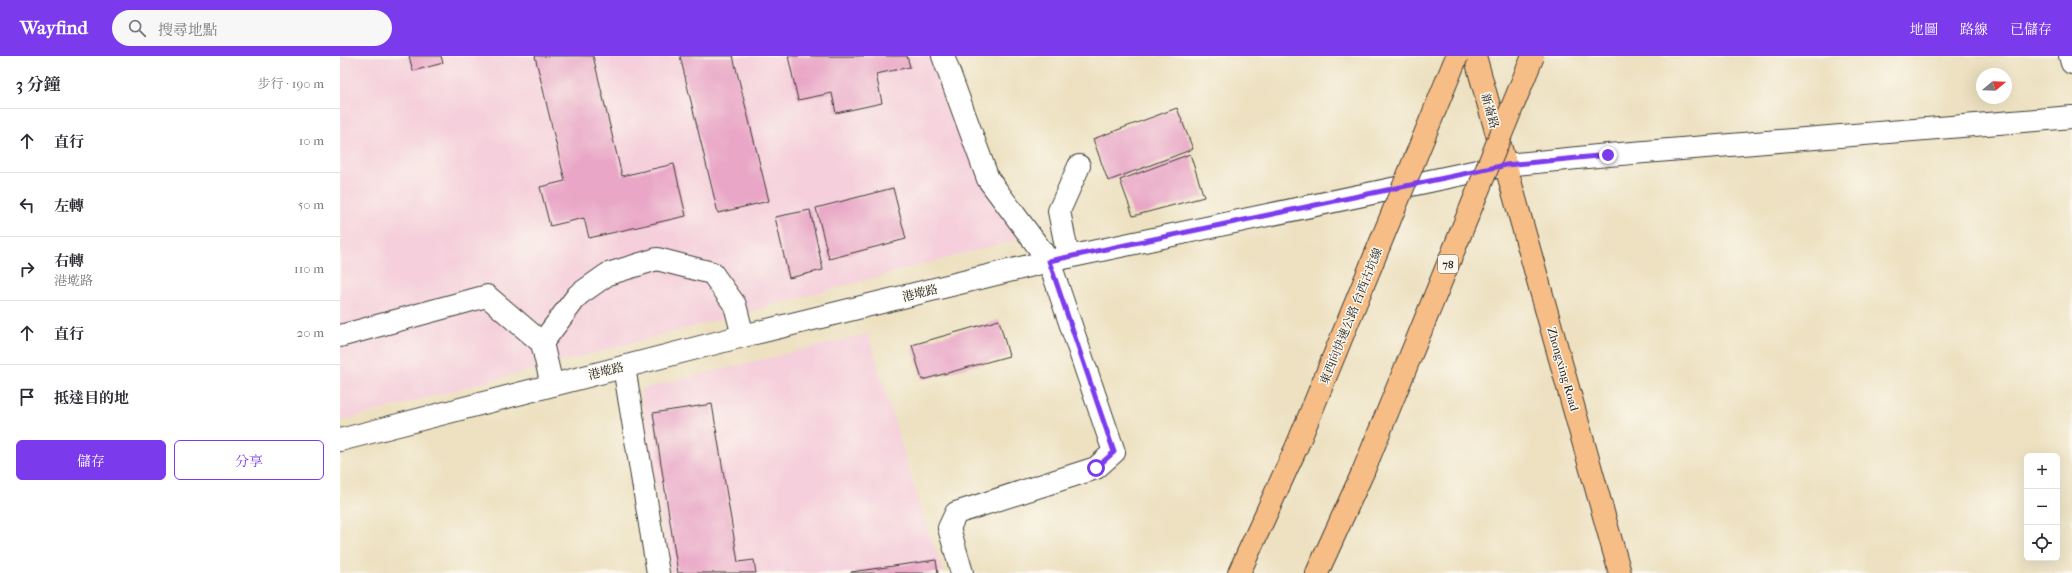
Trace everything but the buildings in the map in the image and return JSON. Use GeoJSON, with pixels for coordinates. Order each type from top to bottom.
{"type":"FeatureCollection","features":[{"type":"Feature","properties":{"kind":"main road","name":"東西向快速公路 台西古坑線"},"geometry":{"type":"LineString","coordinates":[[1239,573],[1297,446],[1457,56]]}},
{"type":"Feature","properties":{"kind":"main road","name":"新崙路"},"geometry":{"type":"LineString","coordinates":[[1475,56],[1506,165]]}},
{"type":"Feature","properties":{"kind":"main road","name":"78"},"geometry":{"type":"LineString","coordinates":[[1317,573],[1363,472],[1533,56]]}},
{"type":"Feature","properties":{"kind":"main road","name":"Zhongxing Road"},"geometry":{"type":"LineString","coordinates":[[1506,165],[1620,573]]}},
{"type":"Feature","properties":{"kind":"street"},"geometry":{"type":"LineString","coordinates":[[943,56],[988,179],[1058,259]]}},
{"type":"Feature","properties":{"kind":"street"},"geometry":{"type":"LineString","coordinates":[[2070,56],[2072,63]]}},
{"type":"Feature","properties":{"kind":"street","name":"港墘路"},"geometry":{"type":"LineString","coordinates":[[340,440],[743,336],[1058,259],[1506,165],[1616,154],[2072,117]]}},
{"type":"Feature","properties":{"kind":"street"},"geometry":{"type":"LineString","coordinates":[[962,573],[949,528],[956,513],[1096,468],[1114,452],[1058,259],[1059,211],[1079,166]]}},
{"type":"Feature","properties":{"kind":"street"},"geometry":{"type":"LineString","coordinates":[[542,342],[578,295],[608,274],[657,259],[712,273],[736,305],[743,336]]}},
{"type":"Feature","properties":{"kind":"street"},"geometry":{"type":"LineString","coordinates":[[340,336],[487,296],[542,342],[552,385]]}},
{"type":"Feature","properties":{"kind":"street"},"geometry":{"type":"LineString","coordinates":[[624,367],[658,573]]}},
{"type":"Feature","properties":{"kind":"shaded area"},"geometry":{"type":"Polygon","coordinates":[[[340,56],[934,56],[1019,239],[340,421],[340,56]]]}},
{"type":"Feature","properties":{"kind":"shaded area"},"geometry":{"type":"Polygon","coordinates":[[[868,334],[924,519],[944,573],[670,573],[640,389],[868,334]]]}},
{"type":"Feature","properties":{"kind":"route"},"geometry":{"type":"LineString","coordinates":[[1096,468],[1114,452],[1049,261],[1506,165],[1608,155]]}}]}
